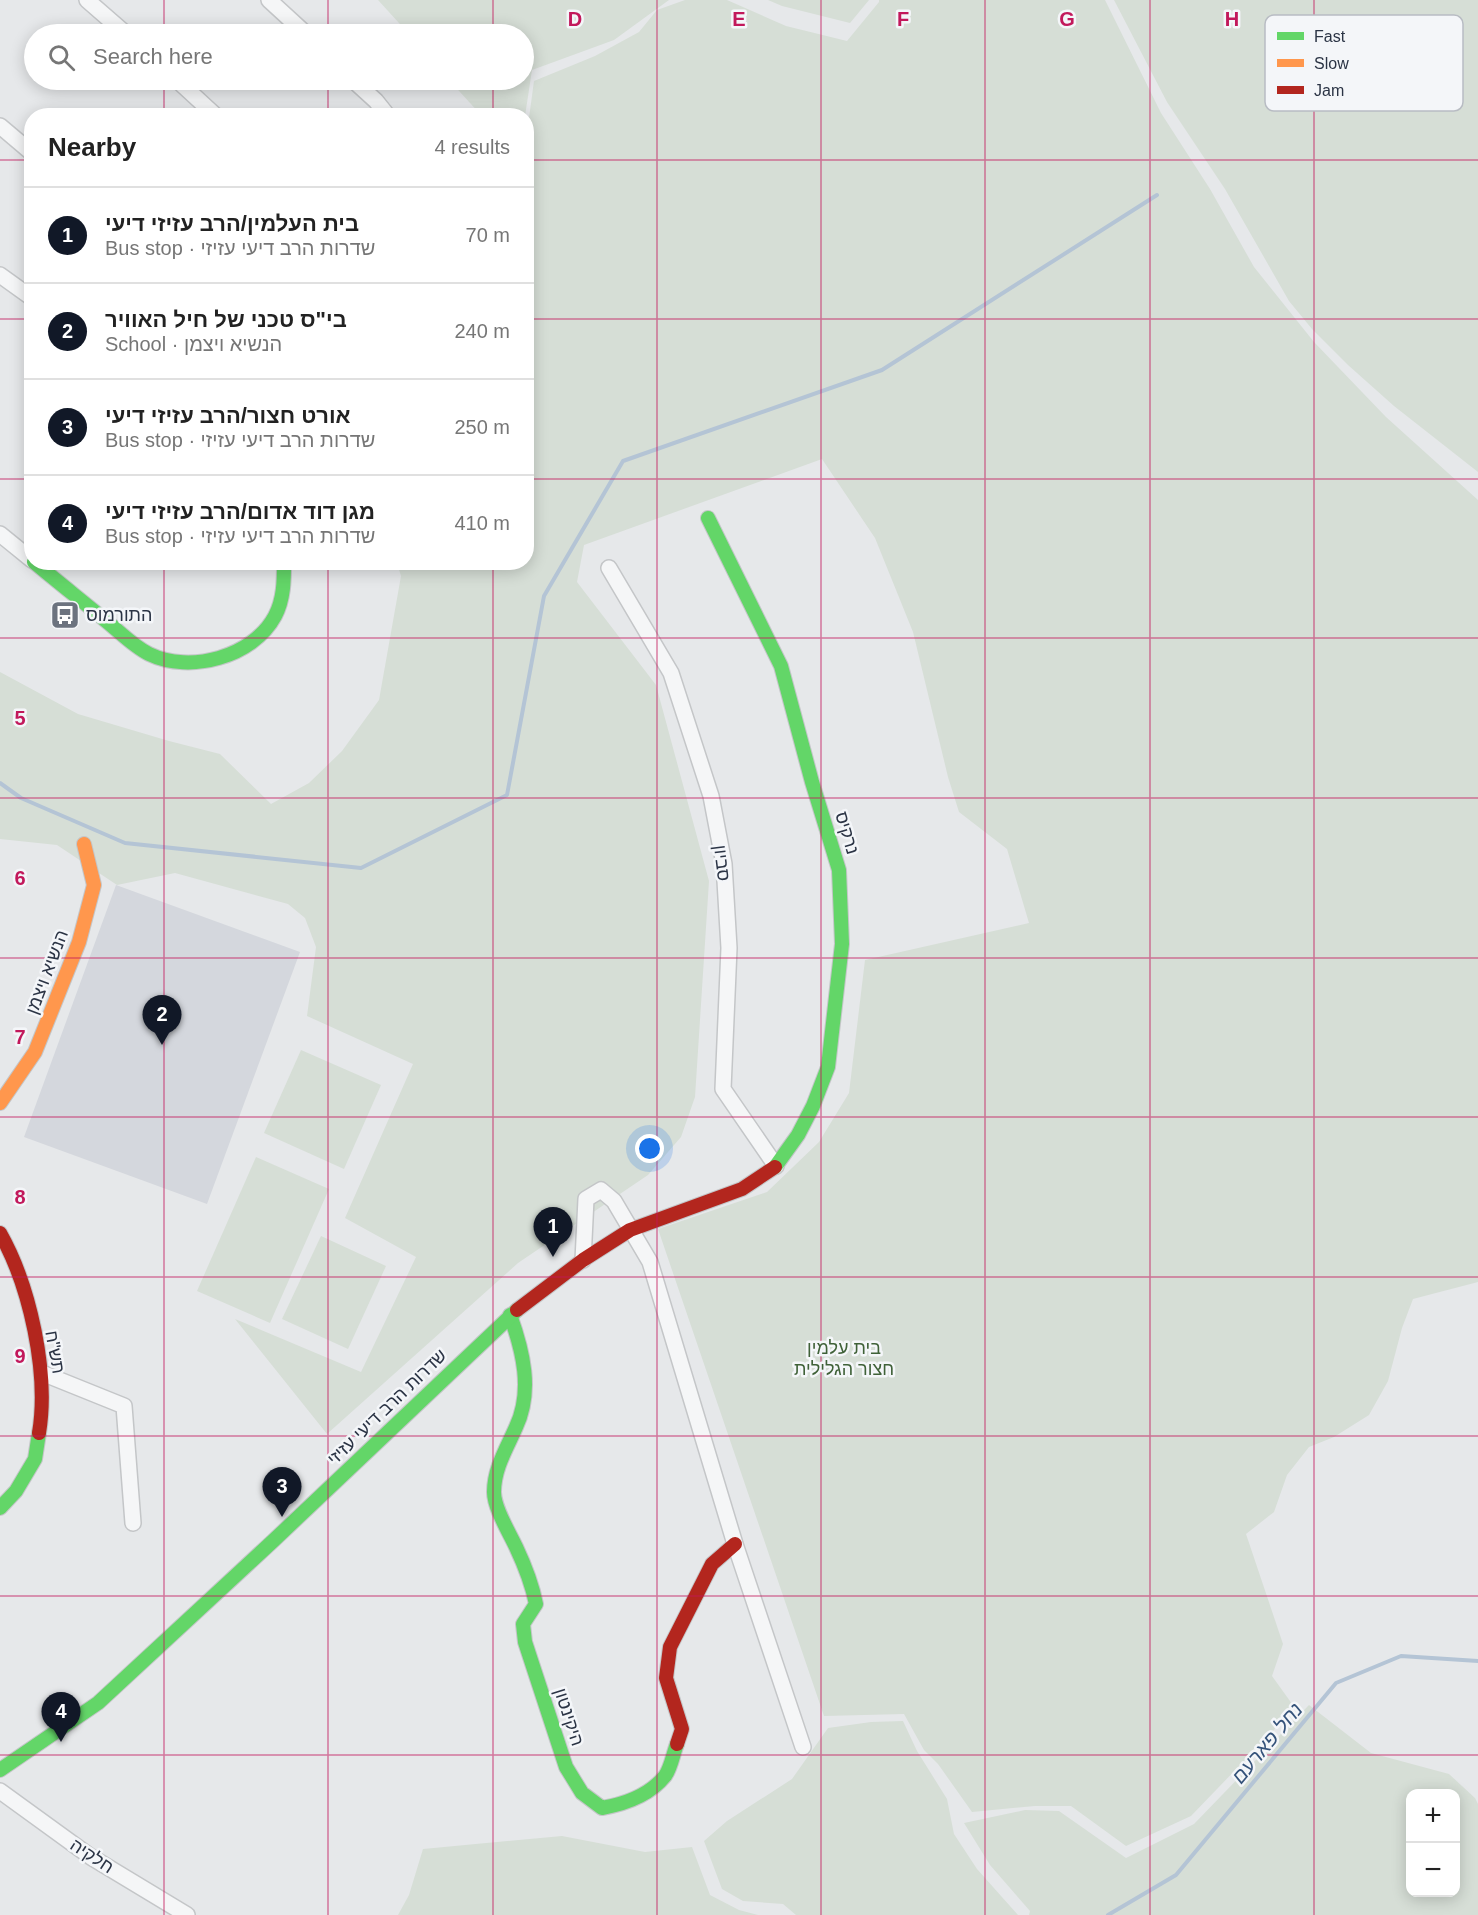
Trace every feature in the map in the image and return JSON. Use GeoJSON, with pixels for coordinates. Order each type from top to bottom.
{"type":"FeatureCollection","features":[{"type":"Feature","properties":{"kind":"street"},"geometry":{"type":"LineString","coordinates":[[87,0],[115,24]]}},
{"type":"Feature","properties":{"kind":"street"},"geometry":{"type":"LineString","coordinates":[[269,0],[295,24]]}},
{"type":"Feature","properties":{"kind":"street"},"geometry":{"type":"LineString","coordinates":[[188,90],[207,108]]}},
{"type":"Feature","properties":{"kind":"street"},"geometry":{"type":"LineString","coordinates":[[364,90],[381,108]]}},
{"type":"Feature","properties":{"kind":"street"},"geometry":{"type":"LineString","coordinates":[[0,126],[24,146]]}},
{"type":"Feature","properties":{"kind":"street"},"geometry":{"type":"LineString","coordinates":[[0,276],[24,292]]}},
{"type":"Feature","properties":{"kind":"street","name":"נרקיס"},"geometry":{"type":"LineString","coordinates":[[708,518],[781,666],[812,782],[839,870],[842,944],[828,1066],[813,1106],[798,1135],[776,1166]]}},
{"type":"Feature","properties":{"kind":"street"},"geometry":{"type":"LineString","coordinates":[[0,534],[24,554]]}},
{"type":"Feature","properties":{"kind":"street","name":"סביון"},"geometry":{"type":"LineString","coordinates":[[609,568],[671,673],[711,796],[724,864],[729,948],[723,1089],[776,1166]]}},
{"type":"Feature","properties":{"kind":"street"},"geometry":{"type":"LineString","coordinates":[[44,570],[130,641],[157,657],[186,663],[226,657],[253,643],[270,626],[282,600],[285,570]]}},
{"type":"Feature","properties":{"kind":"street","name":"הנשיא ויצמן"},"geometry":{"type":"LineString","coordinates":[[0,1103],[35,1052],[79,942],[94,885],[84,844]]}},
{"type":"Feature","properties":{"kind":"street","name":"שדרות הרב דיעי עזיזי"},"geometry":{"type":"LineString","coordinates":[[0,1770],[98,1703],[273,1541],[510,1315],[583,1260],[630,1230],[742,1190],[776,1166]]}},
{"type":"Feature","properties":{"kind":"street"},"geometry":{"type":"LineString","coordinates":[[583,1260],[586,1199],[601,1190],[614,1201],[650,1262],[735,1544],[803,1747]]}},
{"type":"Feature","properties":{"kind":"street","name":"תש\"ח"},"geometry":{"type":"LineString","coordinates":[[0,1233],[8,1247],[25,1292],[42,1373],[41,1421],[35,1459],[16,1491],[0,1508]]}},
{"type":"Feature","properties":{"kind":"street","name":"היקינטון"},"geometry":{"type":"LineString","coordinates":[[510,1315],[516,1330],[523,1365],[525,1393],[521,1417],[496,1470],[494,1495],[533,1586],[536,1604],[523,1624],[525,1642],[566,1767],[582,1793],[602,1808],[624,1804],[644,1794],[666,1774],[682,1729],[666,1678],[670,1647],[712,1564],[735,1544]]}},
{"type":"Feature","properties":{"kind":"street"},"geometry":{"type":"LineString","coordinates":[[42,1373],[124,1406],[133,1523]]}},
{"type":"Feature","properties":{"kind":"street","name":"חלקיה"},"geometry":{"type":"LineString","coordinates":[[0,1791],[91,1857],[187,1915]]}},
{"type":"Feature","properties":{"kind":"shaded area"},"geometry":{"type":"Polygon","coordinates":[[[116,885],[300,952],[207,1204],[24,1137],[116,885]]]}},
{"type":"Feature","properties":{"kind":"green space"},"geometry":{"type":"Polygon","coordinates":[[[378,0],[669,0],[614,40],[534,69],[534,24],[400,24],[378,0]]]}},
{"type":"Feature","properties":{"kind":"green space","name":"בית עלמין חצור הגלילית"},"geometry":{"type":"Polygon","coordinates":[[[685,0],[727,0],[786,26],[847,41],[879,0],[1105,0],[1161,113],[1210,189],[1254,267],[1314,342],[1386,417],[1478,500],[1478,1282],[1413,1299],[1402,1328],[1388,1381],[1369,1415],[1334,1437],[1309,1447],[1287,1475],[1274,1512],[1246,1534],[1283,1644],[1272,1676],[1295,1708],[1191,1816],[1126,1846],[1071,1806],[1035,1806],[972,1812],[938,1764],[924,1750],[904,1714],[824,1716],[658,1229],[767,1192],[819,1142],[849,1093],[865,960],[1029,923],[1007,849],[959,812],[948,777],[913,632],[875,538],[822,459],[584,545],[577,582],[656,685],[709,881],[695,1097],[681,1137],[648,1175],[518,1263],[327,1434],[235,1319],[361,1372],[416,1257],[345,1218],[413,1064],[307,1016],[316,947],[305,918],[288,904],[175,873],[117,885],[57,845],[0,839],[0,672],[78,714],[220,754],[271,804],[309,783],[342,751],[379,700],[401,576],[399,570],[534,570],[534,108],[530,108],[534,81],[595,56],[639,32],[657,10],[685,0]]]}},
{"type":"Feature","properties":{"kind":"green space"},"geometry":{"type":"Polygon","coordinates":[[[768,0],[869,0],[850,23],[782,6],[768,0]]]}},
{"type":"Feature","properties":{"kind":"green space"},"geometry":{"type":"Polygon","coordinates":[[[1114,0],[1478,0],[1478,472],[1394,406],[1312,329],[1289,301],[1225,189],[1167,102],[1114,0]]]}},
{"type":"Feature","properties":{"kind":"green space"},"geometry":{"type":"Polygon","coordinates":[[[458,90],[529,90],[526,108],[475,108],[458,90]]]}},
{"type":"Feature","properties":{"kind":"green space"},"geometry":{"type":"Polygon","coordinates":[[[301,1050],[381,1085],[344,1169],[264,1133],[301,1050]]]}},
{"type":"Feature","properties":{"kind":"green space"},"geometry":{"type":"Polygon","coordinates":[[[256,1157],[329,1189],[270,1323],[197,1291],[256,1157]]]}},
{"type":"Feature","properties":{"kind":"green space"},"geometry":{"type":"Polygon","coordinates":[[[321,1236],[386,1266],[348,1349],[282,1319],[321,1236]]]}},
{"type":"Feature","properties":{"kind":"green space"},"geometry":{"type":"Polygon","coordinates":[[[1309,1705],[1371,1753],[1449,1774],[1475,1798],[1478,1804],[1478,1915],[1029,1915],[1030,1911],[990,1865],[964,1823],[1025,1810],[1059,1811],[1126,1858],[1194,1824],[1309,1705]]]}},
{"type":"Feature","properties":{"kind":"green space"},"geometry":{"type":"Polygon","coordinates":[[[903,1721],[917,1751],[947,1799],[954,1834],[977,1869],[1018,1915],[796,1915],[783,1904],[743,1901],[722,1889],[704,1841],[727,1821],[792,1779],[828,1728],[871,1722],[903,1721]]]}},
{"type":"Feature","properties":{"kind":"green space"},"geometry":{"type":"Polygon","coordinates":[[[562,1836],[645,1852],[692,1847],[710,1895],[739,1910],[758,1915],[398,1915],[409,1895],[423,1849],[562,1836]]]}},
{"type":"Feature","properties":{"kind":"waterway"},"geometry":{"type":"LineString","coordinates":[[0,783],[21,798],[125,843],[361,868],[507,795],[544,596],[623,461],[882,370],[1157,195]]}},
{"type":"Feature","properties":{"kind":"waterway","name":"נחל פארעם"},"geometry":{"type":"LineString","coordinates":[[1108,1915],[1176,1875],[1336,1683],[1401,1656],[1478,1661]]}},
{"type":"Feature","properties":{"kind":"traffic: fast"},"geometry":{"type":"LineString","coordinates":[[708,518],[781,666],[812,782],[839,870],[842,944],[828,1067],[813,1106],[798,1135],[775,1167]]}},
{"type":"Feature","properties":{"kind":"traffic: fast"},"geometry":{"type":"LineString","coordinates":[[44,570],[137,647],[165,660],[183,662],[201,662],[219,658],[252,642],[275,616],[282,596],[284,570]]}},
{"type":"Feature","properties":{"kind":"traffic: fast"},"geometry":{"type":"LineString","coordinates":[[0,1770],[98,1703],[517,1310]]}},
{"type":"Feature","properties":{"kind":"traffic: fast"},"geometry":{"type":"LineString","coordinates":[[510,1315],[522,1357],[524,1399],[516,1427],[499,1466],[494,1492],[496,1505],[528,1575],[536,1604],[523,1624],[525,1642],[566,1767],[582,1793],[602,1808],[636,1798],[652,1789],[669,1769],[677,1744]]}},
{"type":"Feature","properties":{"kind":"traffic: fast"},"geometry":{"type":"LineString","coordinates":[[0,1508],[16,1491],[35,1459],[39,1433]]}},
{"type":"Feature","properties":{"kind":"traffic: slow"},"geometry":{"type":"LineString","coordinates":[[0,1103],[35,1052],[79,942],[94,885],[84,844]]}},
{"type":"Feature","properties":{"kind":"traffic: jam"},"geometry":{"type":"LineString","coordinates":[[517,1310],[583,1260],[630,1230],[742,1189],[775,1167]]}},
{"type":"Feature","properties":{"kind":"traffic: jam"},"geometry":{"type":"LineString","coordinates":[[0,1233],[20,1278],[34,1330],[41,1384],[39,1433]]}},
{"type":"Feature","properties":{"kind":"traffic: jam"},"geometry":{"type":"LineString","coordinates":[[677,1744],[682,1729],[666,1678],[670,1647],[712,1564],[735,1544]]}},
{"type":"Feature","properties":{"kind":"place","name":"התורמוס"},"geometry":{"type":"Point","coordinates":[65,615]}},
{"type":"Feature","properties":{"kind":"place","name":"בי\"ס טכני של חיל האוויר"},"geometry":{"type":"Point","coordinates":[162,1045]}},
{"type":"Feature","properties":{"kind":"place","name":"בית העלמין/הרב עזיזי דיעי"},"geometry":{"type":"Point","coordinates":[553,1257]}},
{"type":"Feature","properties":{"kind":"place","name":"אורט חצור/הרב עזיזי דיעי"},"geometry":{"type":"Point","coordinates":[282,1517]}},
{"type":"Feature","properties":{"kind":"place","name":"מגן דוד אדום/הרב עזיזי דיעי"},"geometry":{"type":"Point","coordinates":[61,1742]}}]}
